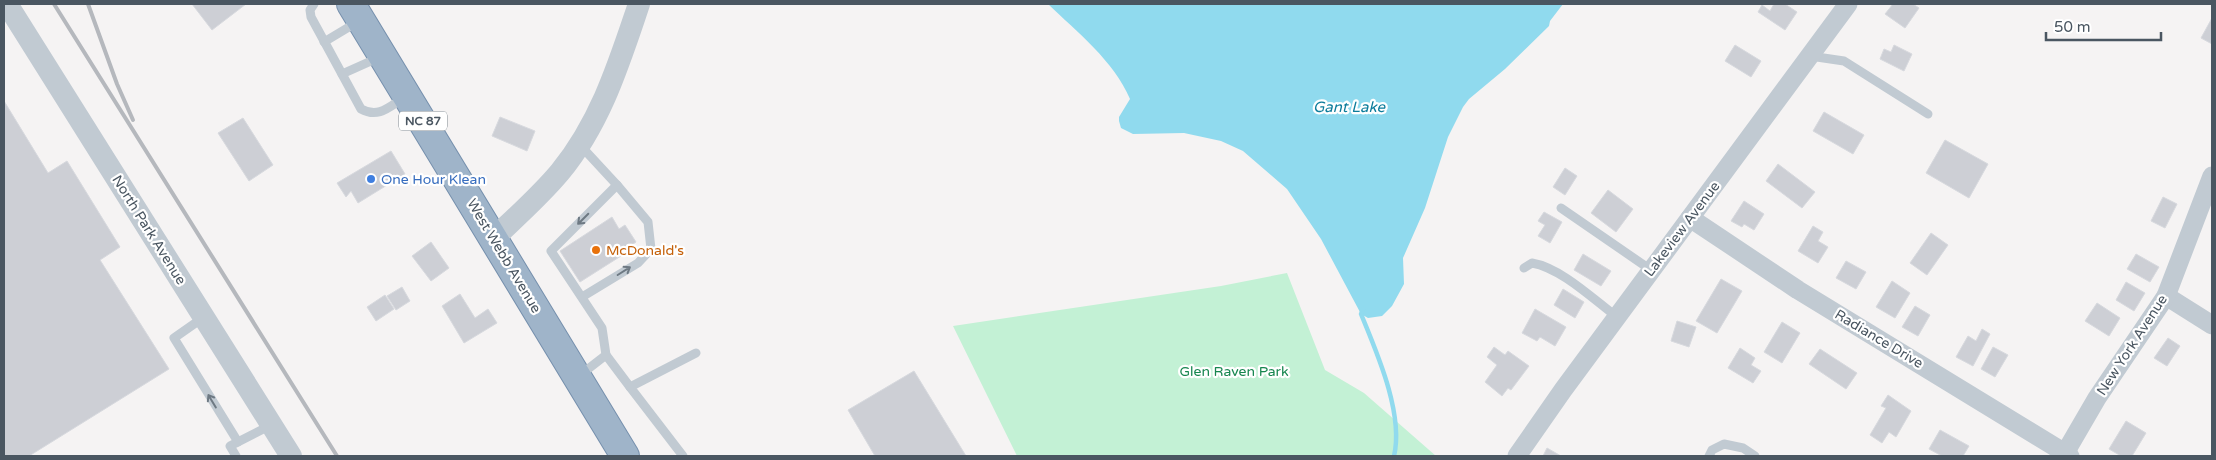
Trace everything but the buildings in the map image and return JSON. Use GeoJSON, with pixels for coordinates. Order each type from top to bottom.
{"type":"FeatureCollection","features":[{"type":"Feature","properties":{"kind":"highway","name":"West Webb Avenue"},"geometry":{"type":"LineString","coordinates":[[355,8],[625,456]]}},
{"type":"Feature","properties":{"kind":"street","name":"North Park Avenue"},"geometry":{"type":"LineString","coordinates":[[7,4],[290,456]]}},
{"type":"Feature","properties":{"kind":"street"},"geometry":{"type":"LineString","coordinates":[[493,239],[560,172],[580,146],[595,120],[611,85],[639,4]]}},
{"type":"Feature","properties":{"kind":"street","name":"Lakeview Avenue"},"geometry":{"type":"LineString","coordinates":[[1517,456],[1651,270],[1848,4]]}},
{"type":"Feature","properties":{"kind":"street","name":"New York Avenue"},"geometry":{"type":"LineString","coordinates":[[2067,455],[2097,398],[2166,296],[2212,176]]}},
{"type":"Feature","properties":{"kind":"street","name":"Radiance Drive"},"geometry":{"type":"LineString","coordinates":[[1690,218],[1798,290],[2067,455]]}},
{"type":"Feature","properties":{"kind":"street"},"geometry":{"type":"LineString","coordinates":[[2166,296],[2212,325]]}},
{"type":"Feature","properties":{"kind":"lane"},"geometry":{"type":"LineString","coordinates":[[314,4],[310,10],[311,17],[361,109],[370,114],[378,113],[408,96]]}},
{"type":"Feature","properties":{"kind":"lane"},"geometry":{"type":"LineString","coordinates":[[324,42],[355,8]]}},
{"type":"Feature","properties":{"kind":"lane"},"geometry":{"type":"LineString","coordinates":[[342,74],[383,56]]}},
{"type":"Feature","properties":{"kind":"lane"},"geometry":{"type":"LineString","coordinates":[[1810,56],[1844,61],[1928,114]]}},
{"type":"Feature","properties":{"kind":"lane"},"geometry":{"type":"LineString","coordinates":[[580,146],[617,185],[648,222],[651,249],[638,262],[582,297]]}},
{"type":"Feature","properties":{"kind":"lane"},"geometry":{"type":"LineString","coordinates":[[617,185],[552,251],[602,328],[606,355],[683,456]]}},
{"type":"Feature","properties":{"kind":"lane"},"geometry":{"type":"LineString","coordinates":[[1561,208],[1651,270]]}},
{"type":"Feature","properties":{"kind":"lane"},"geometry":{"type":"LineString","coordinates":[[1524,268],[1532,263],[1544,265],[1617,317]]}},
{"type":"Feature","properties":{"kind":"lane"},"geometry":{"type":"LineString","coordinates":[[204,317],[174,338],[238,442]]}},
{"type":"Feature","properties":{"kind":"lane"},"geometry":{"type":"LineString","coordinates":[[630,387],[696,353]]}},
{"type":"Feature","properties":{"kind":"lane"},"geometry":{"type":"LineString","coordinates":[[577,378],[606,355]]}},
{"type":"Feature","properties":{"kind":"lane"},"geometry":{"type":"LineString","coordinates":[[236,456],[230,446],[271,424]]}},
{"type":"Feature","properties":{"kind":"lane"},"geometry":{"type":"LineString","coordinates":[[1709,456],[1712,450],[1724,444],[1743,448],[1755,456]]}},
{"type":"Feature","properties":{"kind":"green space","name":"Glen Raven Park"},"geometry":{"type":"Polygon","coordinates":[[[1287,273],[1325,370],[1364,393],[1436,456],[1017,456],[953,326],[1221,286],[1287,273]]]}},
{"type":"Feature","properties":{"kind":"water","name":"Gant Lake"},"geometry":{"type":"Polygon","coordinates":[[[1048,4],[1563,4],[1550,21],[1549,26],[1505,69],[1469,99],[1463,107],[1448,137],[1425,208],[1403,258],[1404,284],[1392,306],[1382,316],[1368,318],[1361,314],[1321,239],[1287,189],[1243,151],[1221,141],[1184,133],[1133,134],[1121,128],[1119,117],[1130,99],[1123,85],[1115,72],[1094,48],[1048,4]]]}},
{"type":"Feature","properties":{"kind":"waterway"},"geometry":{"type":"LineString","coordinates":[[1363,309],[1361,314],[1381,365],[1392,403],[1396,439],[1394,456]]}},
{"type":"Feature","properties":{"kind":"railway"},"geometry":{"type":"LineString","coordinates":[[54,4],[337,456]]}},
{"type":"Feature","properties":{"kind":"railway"},"geometry":{"type":"LineString","coordinates":[[88,4],[117,84],[133,120]]}},
{"type":"Feature","properties":{"kind":"place","name":"One Hour Klean"},"geometry":{"type":"Point","coordinates":[371,179]}},
{"type":"Feature","properties":{"kind":"place","name":"McDonald's"},"geometry":{"type":"Point","coordinates":[596,250]}}]}
